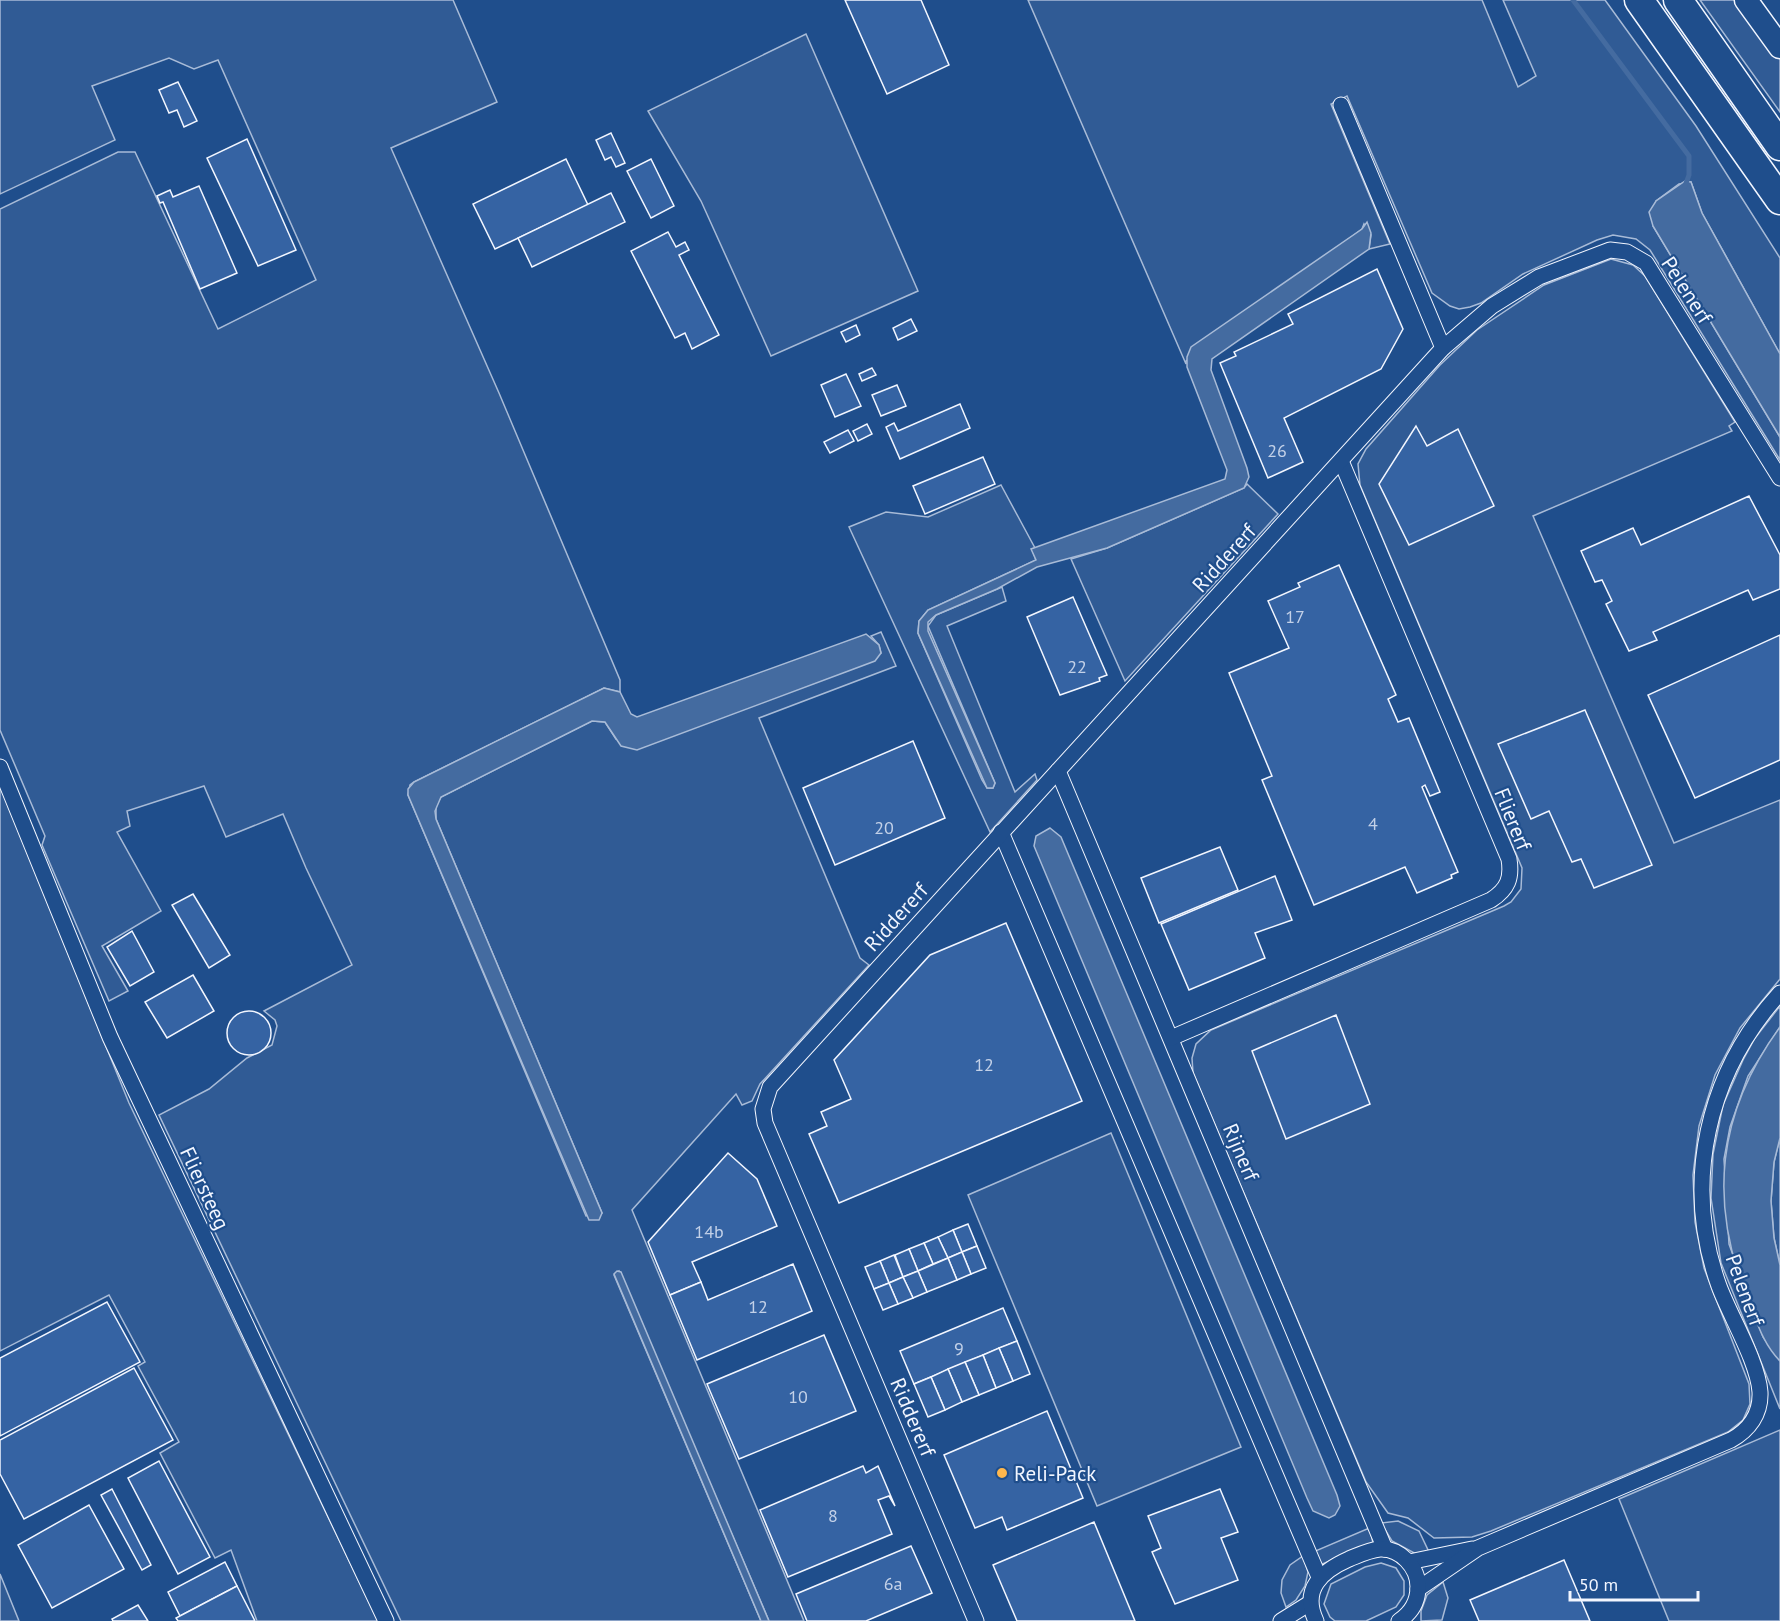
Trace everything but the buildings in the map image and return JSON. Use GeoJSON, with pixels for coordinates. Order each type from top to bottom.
{"type":"FeatureCollection","features":[{"type":"Feature","properties":{"kind":"highway"},"geometry":{"type":"LineString","coordinates":[[1639,0],[1780,200]]}},
{"type":"Feature","properties":{"kind":"highway"},"geometry":{"type":"LineString","coordinates":[[1678,0],[1780,146]]}},
{"type":"Feature","properties":{"kind":"main road"},"geometry":{"type":"LineString","coordinates":[[1746,0],[1780,47]]}},
{"type":"Feature","properties":{"kind":"street"},"geometry":{"type":"LineString","coordinates":[[1341,105],[1443,348]]}},
{"type":"Feature","properties":{"kind":"street","name":"Pelenerf"},"geometry":{"type":"LineString","coordinates":[[1443,348],[1492,306],[1539,277],[1600,252],[1618,250],[1628,252],[1646,263],[1652,271],[1780,478]]}},
{"type":"Feature","properties":{"kind":"street","name":"Riddererf"},"geometry":{"type":"LineString","coordinates":[[976,1621],[765,1124],[763,1109],[768,1093],[776,1080],[1443,348]]}},
{"type":"Feature","properties":{"kind":"street","name":"Fliererf"},"geometry":{"type":"LineString","coordinates":[[1171,1038],[1491,900],[1502,893],[1508,884],[1511,873],[1509,859],[1341,461]]}},
{"type":"Feature","properties":{"kind":"street","name":"Fliersteeg"},"geometry":{"type":"LineString","coordinates":[[0,767],[110,1037],[386,1621]]}},
{"type":"Feature","properties":{"kind":"street","name":"Rijnerf"},"geometry":{"type":"LineString","coordinates":[[1058,771],[1384,1549]]}},
{"type":"Feature","properties":{"kind":"street"},"geometry":{"type":"LineString","coordinates":[[1001,832],[1319,1577]]}},
{"type":"Feature","properties":{"kind":"street","name":"Pelenerf"},"geometry":{"type":"LineString","coordinates":[[1409,1562],[1478,1548],[1731,1440],[1742,1434],[1755,1417],[1759,1406],[1758,1382],[1720,1287],[1707,1244],[1701,1198],[1703,1164],[1708,1127],[1725,1076],[1748,1033],[1780,993]]}},
{"type":"Feature","properties":{"kind":"street","name":"Pelenerf"},"geometry":{"type":"LineString","coordinates":[[1419,1589],[1478,1548]]}},
{"type":"Feature","properties":{"kind":"street"},"geometry":{"type":"LineString","coordinates":[[1316,1621],[1310,1603],[1312,1591],[1319,1577],[1331,1567],[1370,1551],[1384,1549],[1399,1554],[1409,1562],[1418,1578],[1419,1589],[1408,1618]]}},
{"type":"Feature","properties":{"kind":"street"},"geometry":{"type":"LineString","coordinates":[[1281,1621],[1310,1603]]}},
{"type":"Feature","properties":{"kind":"shaded area"},"geometry":{"type":"Polygon","coordinates":[[[0,0],[453,0],[497,102],[391,148],[499,393],[620,680],[620,692],[604,688],[414,782],[410,785],[408,795],[586,1216],[602,1213],[436,819],[436,805],[441,797],[592,721],[605,722],[616,739],[881,653],[879,645],[871,636],[881,632],[896,666],[759,718],[860,958],[869,965],[760,1084],[752,1101],[742,1105],[736,1094],[632,1210],[804,1621],[769,1621],[619,1271],[614,1275],[761,1621],[401,1621],[159,1115],[209,1089],[247,1058],[272,1045],[277,1026],[275,1020],[264,1011],[352,965],[283,814],[226,837],[204,786],[127,811],[130,826],[117,832],[161,911],[102,946],[128,991],[109,1001],[42,845],[45,836],[0,730],[0,209],[118,152],[135,152],[218,329],[316,280],[218,60],[194,69],[169,58],[92,86],[115,140],[0,194],[0,0]]]}},
{"type":"Feature","properties":{"kind":"shaded area"},"geometry":{"type":"Polygon","coordinates":[[[1028,0],[1482,0],[1518,87],[1536,76],[1503,0],[1605,0],[1696,126],[1780,258],[1780,354],[1702,213],[1691,182],[1679,184],[1656,201],[1653,226],[1780,437],[1780,460],[1650,250],[1636,239],[1613,235],[1597,240],[1523,274],[1481,303],[1470,307],[1459,309],[1450,306],[1432,293],[1347,96],[1331,104],[1390,244],[1369,249],[1371,235],[1364,224],[1362,229],[1186,361],[1186,364],[1028,0]]]}},
{"type":"Feature","properties":{"kind":"shaded area"},"geometry":{"type":"Polygon","coordinates":[[[1700,0],[1740,0],[1780,55],[1780,112],[1700,0]]]}},
{"type":"Feature","properties":{"kind":"shaded area"},"geometry":{"type":"Polygon","coordinates":[[[806,34],[918,291],[771,356],[701,201],[648,111],[806,34]]]}},
{"type":"Feature","properties":{"kind":"shaded area"},"geometry":{"type":"Polygon","coordinates":[[[1685,181],[1691,182],[1702,213],[1780,354],[1780,437],[1653,226],[1649,212],[1656,201],[1685,181]]]}},
{"type":"Feature","properties":{"kind":"shaded area"},"geometry":{"type":"Polygon","coordinates":[[[1367,222],[1371,233],[1369,249],[1212,359],[1211,370],[1247,468],[1249,477],[1244,488],[1107,548],[1037,567],[997,589],[936,615],[928,622],[928,631],[995,783],[993,788],[987,788],[918,633],[919,621],[928,610],[1036,560],[1031,549],[1225,479],[1227,470],[1187,367],[1187,357],[1191,347],[1362,229],[1367,222]]]}},
{"type":"Feature","properties":{"kind":"shaded area"},"geometry":{"type":"Polygon","coordinates":[[[1611,259],[1633,265],[1645,276],[1735,422],[1729,426],[1732,431],[1533,516],[1674,843],[1780,800],[1780,979],[1740,1028],[1715,1075],[1699,1126],[1693,1175],[1695,1222],[1704,1268],[1749,1384],[1750,1404],[1743,1420],[1728,1432],[1491,1531],[1472,1537],[1434,1538],[1408,1518],[1388,1513],[1366,1482],[1193,1073],[1192,1058],[1196,1044],[1211,1030],[1504,906],[1511,902],[1521,889],[1522,868],[1360,485],[1358,464],[1366,449],[1440,365],[1477,330],[1544,285],[1611,259]]]}},
{"type":"Feature","properties":{"kind":"shaded area"},"geometry":{"type":"Polygon","coordinates":[[[1247,484],[1278,514],[1125,681],[1071,559],[1107,548],[1244,488],[1247,484]]]}},
{"type":"Feature","properties":{"kind":"shaded area"},"geometry":{"type":"Polygon","coordinates":[[[1001,485],[1035,548],[1032,549],[1036,560],[928,610],[919,621],[918,633],[982,780],[987,788],[993,788],[995,783],[928,626],[936,615],[1002,587],[1006,601],[947,626],[1015,792],[1035,774],[1037,780],[990,832],[849,527],[886,512],[928,517],[1001,485]]]}},
{"type":"Feature","properties":{"kind":"shaded area"},"geometry":{"type":"Polygon","coordinates":[[[866,634],[879,645],[881,653],[875,661],[637,750],[621,746],[605,722],[592,721],[441,797],[435,811],[436,819],[602,1213],[599,1220],[589,1220],[408,795],[408,789],[414,782],[604,688],[620,692],[631,714],[637,717],[866,634]]]}},
{"type":"Feature","properties":{"kind":"shaded area"},"geometry":{"type":"Polygon","coordinates":[[[0,786],[129,1103],[378,1621],[257,1621],[231,1550],[215,1558],[160,1453],[179,1442],[138,1366],[145,1362],[109,1295],[0,1351],[0,786]]]}},
{"type":"Feature","properties":{"kind":"shaded area"},"geometry":{"type":"Polygon","coordinates":[[[1050,828],[1061,837],[1337,1495],[1340,1506],[1335,1515],[1329,1518],[1313,1511],[1307,1498],[1034,846],[1036,836],[1050,828]]]}},
{"type":"Feature","properties":{"kind":"shaded area"},"geometry":{"type":"Polygon","coordinates":[[[1780,1006],[1780,1027],[1748,1076],[1730,1127],[1724,1159],[1729,1244],[1763,1337],[1780,1361],[1780,1409],[1721,1263],[1711,1198],[1713,1154],[1723,1105],[1755,1038],[1780,1006]]]}},
{"type":"Feature","properties":{"kind":"shaded area"},"geometry":{"type":"Polygon","coordinates":[[[1780,1027],[1780,1138],[1774,1162],[1771,1201],[1774,1238],[1780,1265],[1780,1361],[1761,1332],[1735,1264],[1727,1228],[1724,1193],[1725,1159],[1732,1125],[1743,1092],[1759,1059],[1780,1027]]]}},
{"type":"Feature","properties":{"kind":"shaded area"},"geometry":{"type":"Polygon","coordinates":[[[1111,1133],[1241,1447],[1097,1506],[968,1195],[1111,1133]]]}},
{"type":"Feature","properties":{"kind":"shaded area"},"geometry":{"type":"Polygon","coordinates":[[[1780,1138],[1780,1265],[1774,1238],[1771,1201],[1774,1162],[1780,1138]]]}},
{"type":"Feature","properties":{"kind":"shaded area"},"geometry":{"type":"Polygon","coordinates":[[[617,1271],[621,1272],[769,1621],[761,1621],[614,1274],[617,1271]]]}},
{"type":"Feature","properties":{"kind":"shaded area"},"geometry":{"type":"Polygon","coordinates":[[[1780,1430],[1780,1621],[1669,1621],[1619,1499],[1780,1430]]]}},
{"type":"Feature","properties":{"kind":"shaded area"},"geometry":{"type":"Polygon","coordinates":[[[1398,1521],[1419,1531],[1429,1552],[1416,1554],[1392,1541],[1381,1523],[1398,1521]]]}},
{"type":"Feature","properties":{"kind":"shaded area"},"geometry":{"type":"Polygon","coordinates":[[[1370,1529],[1373,1543],[1320,1565],[1313,1552],[1370,1529]]]}},
{"type":"Feature","properties":{"kind":"shaded area"},"geometry":{"type":"Polygon","coordinates":[[[1303,1556],[1308,1572],[1305,1586],[1296,1600],[1286,1607],[1281,1593],[1282,1580],[1290,1565],[1303,1556]]]}},
{"type":"Feature","properties":{"kind":"shaded area"},"geometry":{"type":"Polygon","coordinates":[[[1381,1563],[1396,1568],[1404,1581],[1404,1595],[1396,1607],[1366,1621],[1335,1621],[1330,1617],[1324,1604],[1331,1584],[1365,1567],[1381,1563]]]}},
{"type":"Feature","properties":{"kind":"shaded area"},"geometry":{"type":"Polygon","coordinates":[[[0,1574],[19,1621],[0,1621],[0,1574]]]}},
{"type":"Feature","properties":{"kind":"shaded area"},"geometry":{"type":"Polygon","coordinates":[[[1443,1582],[1448,1598],[1442,1620],[1421,1621],[1421,1611],[1427,1595],[1443,1582]]]}},
{"type":"Feature","properties":{"kind":"waterway"},"geometry":{"type":"LineString","coordinates":[[1573,0],[1689,156],[1689,175],[1685,186]]}},
{"type":"Feature","properties":{"kind":"place","name":"Reli-Pack"},"geometry":{"type":"Point","coordinates":[1002,1473]}}]}
